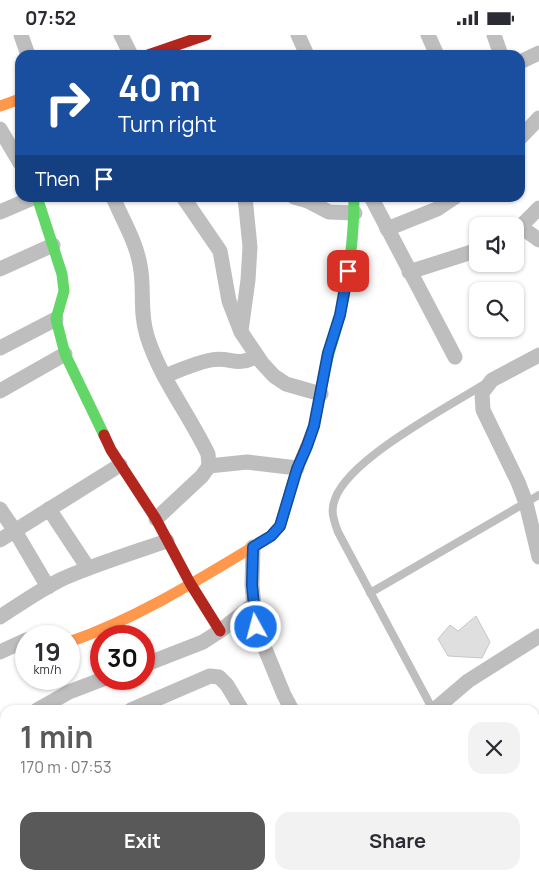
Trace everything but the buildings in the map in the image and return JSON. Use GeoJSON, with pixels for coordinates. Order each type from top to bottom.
{"type":"FeatureCollection","features":[{"type":"Feature","properties":{"kind":"street"},"geometry":{"type":"LineString","coordinates":[[21,35],[26,50]]}},
{"type":"Feature","properties":{"kind":"street"},"geometry":{"type":"LineString","coordinates":[[121,35],[128,50]]}},
{"type":"Feature","properties":{"kind":"street"},"geometry":{"type":"LineString","coordinates":[[163,50],[206,35]]}},
{"type":"Feature","properties":{"kind":"street"},"geometry":{"type":"LineString","coordinates":[[298,35],[305,50]]}},
{"type":"Feature","properties":{"kind":"street"},"geometry":{"type":"LineString","coordinates":[[494,35],[499,50]]}},
{"type":"Feature","properties":{"kind":"street"},"geometry":{"type":"LineString","coordinates":[[432,36],[436,50]]}},
{"type":"Feature","properties":{"kind":"street"},"geometry":{"type":"LineString","coordinates":[[525,60],[539,53]]}},
{"type":"Feature","properties":{"kind":"street"},"geometry":{"type":"LineString","coordinates":[[0,106],[15,101]]}},
{"type":"Feature","properties":{"kind":"street"},"geometry":{"type":"LineString","coordinates":[[525,132],[539,117]]}},
{"type":"Feature","properties":{"kind":"street"},"geometry":{"type":"LineString","coordinates":[[0,129],[11,157]]}},
{"type":"Feature","properties":{"kind":"street"},"geometry":{"type":"LineString","coordinates":[[0,212],[24,202]]}},
{"type":"Feature","properties":{"kind":"street"},"geometry":{"type":"LineString","coordinates":[[38,202],[62,274],[64,291],[56,319],[65,354],[120,465],[156,519],[190,583],[220,631]]}},
{"type":"Feature","properties":{"kind":"street"},"geometry":{"type":"LineString","coordinates":[[115,202],[140,262],[143,282],[141,296],[142,317],[147,337],[165,376],[201,438],[208,454],[210,466]]}},
{"type":"Feature","properties":{"kind":"street"},"geometry":{"type":"LineString","coordinates":[[187,202],[220,251],[229,301],[241,332],[257,355],[274,376],[286,384],[321,394]]}},
{"type":"Feature","properties":{"kind":"street"},"geometry":{"type":"LineString","coordinates":[[241,332],[250,247],[246,202]]}},
{"type":"Feature","properties":{"kind":"street"},"geometry":{"type":"LineString","coordinates":[[310,202],[328,212],[355,213]]}},
{"type":"Feature","properties":{"kind":"street"},"geometry":{"type":"LineString","coordinates":[[80,638],[147,608],[271,536],[280,526],[297,469],[311,433],[321,394],[328,353],[340,315],[347,280],[355,213],[354,202]]}},
{"type":"Feature","properties":{"kind":"street"},"geometry":{"type":"LineString","coordinates":[[374,202],[455,357]]}},
{"type":"Feature","properties":{"kind":"street"},"geometry":{"type":"LineString","coordinates":[[387,229],[437,209],[448,202]]}},
{"type":"Feature","properties":{"kind":"street"},"geometry":{"type":"LineString","coordinates":[[524,223],[539,207]]}},
{"type":"Feature","properties":{"kind":"street"},"geometry":{"type":"LineString","coordinates":[[524,232],[539,240]]}},
{"type":"Feature","properties":{"kind":"street"},"geometry":{"type":"LineString","coordinates":[[0,269],[53,245]]}},
{"type":"Feature","properties":{"kind":"street"},"geometry":{"type":"LineString","coordinates":[[410,272],[469,253]]}},
{"type":"Feature","properties":{"kind":"street"},"geometry":{"type":"LineString","coordinates":[[0,348],[56,319]]}},
{"type":"Feature","properties":{"kind":"street"},"geometry":{"type":"LineString","coordinates":[[0,391],[65,354]]}},
{"type":"Feature","properties":{"kind":"street"},"geometry":{"type":"LineString","coordinates":[[165,376],[212,359],[223,359],[233,363],[248,361],[257,355]]}},
{"type":"Feature","properties":{"kind":"street"},"geometry":{"type":"LineString","coordinates":[[539,355],[492,380],[482,393],[483,410],[518,482],[526,503],[539,557]]}},
{"type":"Feature","properties":{"kind":"street"},"geometry":{"type":"LineString","coordinates":[[156,519],[202,476],[210,466],[247,462],[297,469]]}},
{"type":"Feature","properties":{"kind":"street"},"geometry":{"type":"LineString","coordinates":[[0,541],[120,465]]}},
{"type":"Feature","properties":{"kind":"street"},"geometry":{"type":"LineString","coordinates":[[0,509],[48,587]]}},
{"type":"Feature","properties":{"kind":"street"},"geometry":{"type":"LineString","coordinates":[[49,509],[88,568]]}},
{"type":"Feature","properties":{"kind":"street"},"geometry":{"type":"LineString","coordinates":[[0,617],[48,587],[88,568],[167,541]]}},
{"type":"Feature","properties":{"kind":"street"},"geometry":{"type":"LineString","coordinates":[[253,547],[253,605],[256,627],[289,705]]}},
{"type":"Feature","properties":{"kind":"street"},"geometry":{"type":"LineString","coordinates":[[155,661],[184,650],[220,631],[253,605]]}},
{"type":"Feature","properties":{"kind":"street"},"geometry":{"type":"LineString","coordinates":[[440,705],[468,681],[539,636]]}},
{"type":"Feature","properties":{"kind":"street"},"geometry":{"type":"LineString","coordinates":[[0,652],[15,645]]}},
{"type":"Feature","properties":{"kind":"street"},"geometry":{"type":"LineString","coordinates":[[142,705],[210,675],[219,677],[227,685],[239,705]]}},
{"type":"Feature","properties":{"kind":"street"},"geometry":{"type":"LineString","coordinates":[[46,705],[69,692],[90,684]]}},
{"type":"Feature","properties":{"kind":"lane"},"geometry":{"type":"LineString","coordinates":[[431,705],[370,593],[334,521],[332,510],[341,486],[352,473],[381,449],[492,380]]}},
{"type":"Feature","properties":{"kind":"lane"},"geometry":{"type":"LineString","coordinates":[[370,593],[539,495]]}},
{"type":"Feature","properties":{"kind":"traffic: fast"},"geometry":{"type":"LineString","coordinates":[[39,202],[62,274],[64,291],[56,319],[65,354],[104,435]]}},
{"type":"Feature","properties":{"kind":"traffic: fast"},"geometry":{"type":"LineString","coordinates":[[324,374],[346,286],[352,242],[354,202]]}},
{"type":"Feature","properties":{"kind":"traffic: slow"},"geometry":{"type":"LineString","coordinates":[[0,106],[15,101]]}},
{"type":"Feature","properties":{"kind":"traffic: slow"},"geometry":{"type":"LineString","coordinates":[[80,638],[147,608],[271,536],[280,526],[297,468],[314,426],[324,374]]}},
{"type":"Feature","properties":{"kind":"traffic: jam"},"geometry":{"type":"LineString","coordinates":[[162,50],[206,35]]}},
{"type":"Feature","properties":{"kind":"traffic: jam"},"geometry":{"type":"LineString","coordinates":[[104,435],[111,450],[156,519],[190,583],[220,631]]}},
{"type":"Feature","properties":{"kind":"route"},"geometry":{"type":"LineString","coordinates":[[256,627],[252,585],[253,547],[271,536],[280,526],[299,462],[314,426],[328,353],[340,315],[348,271]]}}]}
